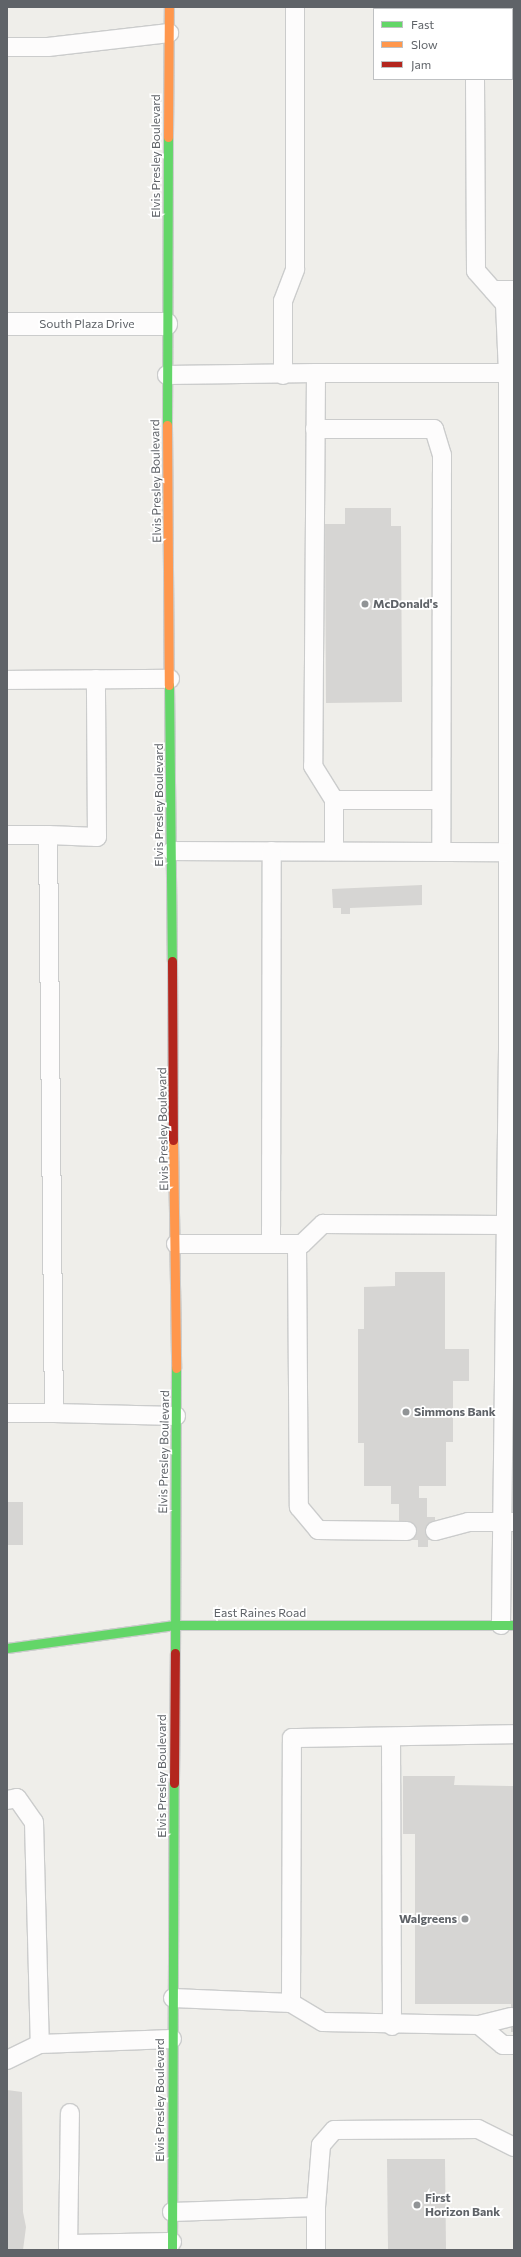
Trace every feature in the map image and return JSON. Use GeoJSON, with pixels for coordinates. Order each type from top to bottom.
{"type":"FeatureCollection","features":[{"type":"Feature","properties":{"kind":"main road","name":"Elvis Presley Boulevard"},"geometry":{"type":"LineString","coordinates":[[169,7],[166,324],[176,1244],[172,2246]]}},
{"type":"Feature","properties":{"kind":"main road","name":"East Raines Road"},"geometry":{"type":"LineString","coordinates":[[7,1648],[174,1625],[507,1625]]}},
{"type":"Feature","properties":{"kind":"street","name":"South Plaza Drive"},"geometry":{"type":"LineString","coordinates":[[7,324],[166,324]]}},
{"type":"Feature","properties":{"kind":"lane"},"geometry":{"type":"LineString","coordinates":[[283,375],[283,300],[295,269],[295,7]]}},
{"type":"Feature","properties":{"kind":"lane"},"geometry":{"type":"LineString","coordinates":[[7,47],[48,47],[169,33]]}},
{"type":"Feature","properties":{"kind":"lane"},"geometry":{"type":"LineString","coordinates":[[474,80],[476,271],[505,304],[508,373],[508,852],[511,1050],[505,1225],[508,1522],[507,1625]]}},
{"type":"Feature","properties":{"kind":"lane"},"geometry":{"type":"LineString","coordinates":[[493,290],[514,290]]}},
{"type":"Feature","properties":{"kind":"lane"},"geometry":{"type":"LineString","coordinates":[[316,373],[313,766],[334,800],[334,851]]}},
{"type":"Feature","properties":{"kind":"lane"},"geometry":{"type":"LineString","coordinates":[[167,375],[508,373]]}},
{"type":"Feature","properties":{"kind":"lane"},"geometry":{"type":"LineString","coordinates":[[315,429],[434,428],[442,455],[441,852]]}},
{"type":"Feature","properties":{"kind":"lane"},"geometry":{"type":"LineString","coordinates":[[7,835],[97,837],[96,679]]}},
{"type":"Feature","properties":{"kind":"lane"},"geometry":{"type":"LineString","coordinates":[[7,680],[170,679]]}},
{"type":"Feature","properties":{"kind":"lane"},"geometry":{"type":"LineString","coordinates":[[334,800],[440,800]]}},
{"type":"Feature","properties":{"kind":"lane"},"geometry":{"type":"LineString","coordinates":[[48,836],[54,1414]]}},
{"type":"Feature","properties":{"kind":"lane"},"geometry":{"type":"LineString","coordinates":[[172,851],[508,852]]}},
{"type":"Feature","properties":{"kind":"lane"},"geometry":{"type":"LineString","coordinates":[[271,1244],[272,851]]}},
{"type":"Feature","properties":{"kind":"lane"},"geometry":{"type":"LineString","coordinates":[[176,1244],[302,1244],[323,1224],[505,1225]]}},
{"type":"Feature","properties":{"kind":"lane"},"geometry":{"type":"LineString","coordinates":[[297,1244],[299,1507],[318,1530],[407,1531]]}},
{"type":"Feature","properties":{"kind":"lane"},"geometry":{"type":"LineString","coordinates":[[7,1413],[176,1416]]}},
{"type":"Feature","properties":{"kind":"lane"},"geometry":{"type":"LineString","coordinates":[[435,1531],[468,1522],[508,1522]]}},
{"type":"Feature","properties":{"kind":"lane"},"geometry":{"type":"LineString","coordinates":[[291,2003],[292,1738],[514,1734]]}},
{"type":"Feature","properties":{"kind":"lane"},"geometry":{"type":"LineString","coordinates":[[391,1737],[392,2026]]}},
{"type":"Feature","properties":{"kind":"lane"},"geometry":{"type":"LineString","coordinates":[[7,1800],[17,1798],[34,1822],[40,2044]]}},
{"type":"Feature","properties":{"kind":"lane"},"geometry":{"type":"LineString","coordinates":[[173,1998],[291,2003],[323,2022],[392,2026],[479,2025],[510,2017]]}},
{"type":"Feature","properties":{"kind":"lane"},"geometry":{"type":"LineString","coordinates":[[479,2025],[503,2046],[514,2045]]}},
{"type":"Feature","properties":{"kind":"lane"},"geometry":{"type":"LineString","coordinates":[[7,2060],[40,2044],[172,2039]]}},
{"type":"Feature","properties":{"kind":"lane"},"geometry":{"type":"LineString","coordinates":[[70,2113],[68,2247],[172,2246]]}},
{"type":"Feature","properties":{"kind":"lane"},"geometry":{"type":"LineString","coordinates":[[316,2250],[316,2207],[321,2145],[334,2130],[478,2129],[514,2147]]}},
{"type":"Feature","properties":{"kind":"lane"},"geometry":{"type":"LineString","coordinates":[[172,2212],[316,2207]]}},
{"type":"Feature","properties":{"kind":"building"},"geometry":{"type":"Polygon","coordinates":[[[514,7],[514,45],[513,8],[510,8],[514,7]]]}},
{"type":"Feature","properties":{"kind":"building"},"geometry":{"type":"Polygon","coordinates":[[[345,508],[391,508],[391,526],[401,526],[402,702],[326,703],[325,524],[345,524],[345,508]]]}},
{"type":"Feature","properties":{"kind":"building"},"geometry":{"type":"Polygon","coordinates":[[[422,885],[422,905],[350,908],[350,914],[341,914],[341,908],[333,908],[332,889],[422,885]]]}},
{"type":"Feature","properties":{"kind":"building","name":"Simmons Bank"},"geometry":{"type":"Polygon","coordinates":[[[395,1272],[445,1272],[445,1349],[469,1349],[469,1381],[453,1381],[453,1442],[446,1442],[446,1486],[419,1486],[419,1498],[427,1498],[427,1517],[435,1517],[435,1540],[428,1540],[428,1547],[418,1547],[418,1540],[407,1540],[407,1522],[399,1522],[399,1504],[391,1504],[391,1486],[364,1486],[364,1443],[358,1443],[358,1329],[364,1329],[364,1287],[395,1286],[395,1272]]]}},
{"type":"Feature","properties":{"kind":"building"},"geometry":{"type":"Polygon","coordinates":[[[7,1502],[23,1502],[23,1545],[7,1545],[7,1502]]]}},
{"type":"Feature","properties":{"kind":"building","name":"Walgreens"},"geometry":{"type":"Polygon","coordinates":[[[403,1776],[455,1776],[454,1785],[514,1786],[514,2032],[511,2032],[511,2004],[415,2004],[415,1834],[403,1834],[403,1776]]]}},
{"type":"Feature","properties":{"kind":"building"},"geometry":{"type":"Polygon","coordinates":[[[7,2090],[22,2092],[23,2212],[26,2227],[23,2250],[7,2250],[7,2090]]]}},
{"type":"Feature","properties":{"kind":"building","name":"First Horizon Bank"},"geometry":{"type":"Polygon","coordinates":[[[387,2159],[445,2159],[446,2250],[388,2250],[387,2159]]]}},
{"type":"Feature","properties":{"kind":"traffic: fast"},"geometry":{"type":"LineString","coordinates":[[167,425],[168,137]]}},
{"type":"Feature","properties":{"kind":"traffic: fast"},"geometry":{"type":"LineString","coordinates":[[169,685],[172,961]]}},
{"type":"Feature","properties":{"kind":"traffic: fast"},"geometry":{"type":"LineString","coordinates":[[175,1653],[176,1368]]}},
{"type":"Feature","properties":{"kind":"traffic: fast"},"geometry":{"type":"LineString","coordinates":[[7,1648],[174,1625],[514,1625]]}},
{"type":"Feature","properties":{"kind":"traffic: fast"},"geometry":{"type":"LineString","coordinates":[[172,2250],[174,1783]]}},
{"type":"Feature","properties":{"kind":"traffic: slow"},"geometry":{"type":"LineString","coordinates":[[168,137],[169,7]]}},
{"type":"Feature","properties":{"kind":"traffic: slow"},"geometry":{"type":"LineString","coordinates":[[167,425],[169,685]]}},
{"type":"Feature","properties":{"kind":"traffic: slow"},"geometry":{"type":"LineString","coordinates":[[173,1140],[176,1368]]}},
{"type":"Feature","properties":{"kind":"traffic: jam"},"geometry":{"type":"LineString","coordinates":[[172,961],[173,1140]]}},
{"type":"Feature","properties":{"kind":"traffic: jam"},"geometry":{"type":"LineString","coordinates":[[174,1783],[175,1653]]}},
{"type":"Feature","properties":{"kind":"place","name":"McDonald's"},"geometry":{"type":"Point","coordinates":[365,604]}},
{"type":"Feature","properties":{"kind":"place","name":"Simmons Bank"},"geometry":{"type":"Point","coordinates":[406,1412]}},
{"type":"Feature","properties":{"kind":"place","name":"Walgreens"},"geometry":{"type":"Point","coordinates":[465,1919]}},
{"type":"Feature","properties":{"kind":"place","name":"First Horizon Bank"},"geometry":{"type":"Point","coordinates":[417,2205]}}]}
